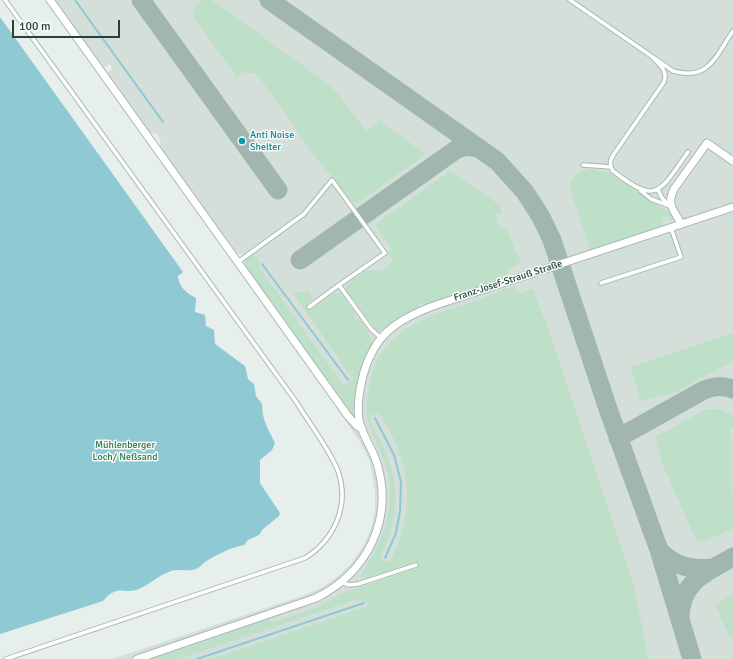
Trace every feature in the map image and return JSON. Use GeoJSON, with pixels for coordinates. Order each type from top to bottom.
{"type":"FeatureCollection","features":[{"type":"Feature","properties":{"kind":"street"},"geometry":{"type":"LineString","coordinates":[[50,0],[348,416],[362,429],[378,466],[382,491],[382,509],[377,531],[368,551],[352,572],[328,592],[300,604],[137,659]]}},
{"type":"Feature","properties":{"kind":"street"},"geometry":{"type":"LineString","coordinates":[[681,224],[670,206],[671,197],[674,189],[707,143],[733,161]]}},
{"type":"Feature","properties":{"kind":"street","name":"Franz-Josef-Strauß Straße"},"geometry":{"type":"LineString","coordinates":[[362,429],[359,414],[360,389],[370,356],[381,338],[396,325],[424,310],[733,207]]}},
{"type":"Feature","properties":{"kind":"lane"},"geometry":{"type":"LineString","coordinates":[[6,0],[297,403],[338,471],[342,497],[341,511],[337,524],[317,550],[305,558],[6,659]]}},
{"type":"Feature","properties":{"kind":"lane"},"geometry":{"type":"LineString","coordinates":[[570,0],[673,71],[684,74],[695,74],[709,66],[733,31]]}},
{"type":"Feature","properties":{"kind":"lane"},"geometry":{"type":"LineString","coordinates":[[653,58],[664,70],[666,77],[611,158],[611,167],[613,171],[651,199],[670,206]]}},
{"type":"Feature","properties":{"kind":"lane"},"geometry":{"type":"LineString","coordinates":[[640,190],[658,190],[662,188],[688,152]]}},
{"type":"Feature","properties":{"kind":"lane"},"geometry":{"type":"LineString","coordinates":[[583,165],[611,167]]}},
{"type":"Feature","properties":{"kind":"lane"},"geometry":{"type":"LineString","coordinates":[[238,262],[304,214],[332,180],[385,253],[309,307]]}},
{"type":"Feature","properties":{"kind":"lane"},"geometry":{"type":"LineString","coordinates":[[658,190],[662,198],[670,206]]}},
{"type":"Feature","properties":{"kind":"lane"},"geometry":{"type":"LineString","coordinates":[[601,283],[681,257],[671,228]]}},
{"type":"Feature","properties":{"kind":"lane"},"geometry":{"type":"LineString","coordinates":[[339,285],[371,329],[381,338]]}},
{"type":"Feature","properties":{"kind":"lane"},"geometry":{"type":"LineString","coordinates":[[341,582],[349,585],[358,584],[416,565]]}},
{"type":"Feature","properties":{"kind":"shaded area"},"geometry":{"type":"Polygon","coordinates":[[[55,0],[733,0],[733,659],[112,659],[305,595],[323,587],[351,564],[363,547],[371,529],[375,511],[375,491],[370,462],[359,440],[335,406],[343,401],[247,259],[243,254],[237,254],[159,146],[161,141],[157,134],[150,133],[107,73],[113,69],[109,64],[103,68],[55,0]]]}},
{"type":"Feature","properties":{"kind":"green space"},"geometry":{"type":"Polygon","coordinates":[[[201,0],[212,0],[323,80],[339,95],[366,131],[381,120],[383,124],[426,154],[355,205],[314,155],[257,74],[244,72],[237,77],[193,17],[194,8],[201,0]]]}},
{"type":"Feature","properties":{"kind":"green space"},"geometry":{"type":"Polygon","coordinates":[[[587,169],[608,172],[671,214],[673,220],[670,221],[667,216],[662,218],[663,226],[590,250],[569,185],[577,174],[587,169]]]}},
{"type":"Feature","properties":{"kind":"green space"},"geometry":{"type":"Polygon","coordinates":[[[450,171],[501,206],[501,214],[496,214],[499,227],[507,230],[521,263],[506,269],[509,277],[424,306],[423,303],[419,304],[419,307],[385,328],[377,331],[346,290],[347,284],[367,270],[381,271],[394,261],[388,253],[391,249],[390,246],[375,225],[450,171]]]}},
{"type":"Feature","properties":{"kind":"green space"},"geometry":{"type":"Polygon","coordinates":[[[253,253],[260,263],[259,267],[265,276],[344,386],[354,379],[293,293],[310,291],[312,300],[307,304],[311,310],[334,293],[340,293],[355,313],[353,315],[355,319],[359,318],[373,341],[359,378],[355,397],[354,418],[244,265],[245,259],[253,253]]]}},
{"type":"Feature","properties":{"kind":"green space"},"geometry":{"type":"Polygon","coordinates":[[[515,286],[518,294],[533,289],[548,328],[634,585],[648,659],[212,659],[368,606],[367,602],[358,599],[178,659],[150,659],[269,619],[271,623],[318,607],[340,594],[417,568],[415,563],[365,579],[359,577],[376,550],[382,536],[389,506],[390,491],[384,460],[370,428],[367,412],[368,389],[371,378],[378,361],[387,347],[398,335],[411,326],[441,312],[515,286]],[[379,414],[371,415],[370,423],[388,459],[394,482],[395,508],[393,522],[386,544],[380,556],[381,560],[390,562],[404,524],[407,505],[407,486],[404,468],[390,432],[379,414]]]}},
{"type":"Feature","properties":{"kind":"green space"},"geometry":{"type":"Polygon","coordinates":[[[733,333],[733,361],[676,392],[645,400],[640,399],[631,367],[733,333]]]}},
{"type":"Feature","properties":{"kind":"green space"},"geometry":{"type":"Polygon","coordinates":[[[707,409],[719,409],[733,416],[733,428],[731,429],[733,529],[703,541],[696,540],[664,468],[655,437],[707,409]]]}},
{"type":"Feature","properties":{"kind":"green space"},"geometry":{"type":"Polygon","coordinates":[[[733,593],[733,636],[730,637],[715,606],[733,593]]]}},
{"type":"Feature","properties":{"kind":"water","name":"Mühlenberger Loch/ Neßsand"},"geometry":{"type":"Polygon","coordinates":[[[0,17],[183,272],[178,276],[180,284],[187,292],[196,298],[195,312],[205,315],[206,326],[214,330],[215,344],[245,366],[248,379],[254,384],[256,396],[262,404],[264,420],[275,443],[272,450],[260,460],[260,483],[280,513],[279,516],[262,530],[259,535],[248,540],[244,545],[214,556],[198,568],[191,570],[171,571],[139,589],[113,592],[103,601],[0,634],[0,17]]]}},
{"type":"Feature","properties":{"kind":"waterway"},"geometry":{"type":"LineString","coordinates":[[75,0],[163,122]]}},
{"type":"Feature","properties":{"kind":"waterway"},"geometry":{"type":"LineString","coordinates":[[262,264],[348,380]]}},
{"type":"Feature","properties":{"kind":"waterway"},"geometry":{"type":"LineString","coordinates":[[375,418],[394,455],[401,482],[400,511],[396,533],[385,558]]}},
{"type":"Feature","properties":{"kind":"waterway"},"geometry":{"type":"LineString","coordinates":[[197,659],[364,603]]}},
{"type":"Feature","properties":{"kind":"taxiway"},"geometry":{"type":"LineString","coordinates":[[141,0],[278,190]]}},
{"type":"Feature","properties":{"kind":"taxiway"},"geometry":{"type":"LineString","coordinates":[[269,0],[497,161],[525,192],[541,217],[552,240],[607,406],[659,550],[692,659]]}},
{"type":"Feature","properties":{"kind":"taxiway"},"geometry":{"type":"LineString","coordinates":[[300,260],[457,149],[465,146],[479,148]]}},
{"type":"Feature","properties":{"kind":"taxiway"},"geometry":{"type":"LineString","coordinates":[[618,438],[704,390],[718,386],[733,389]]}},
{"type":"Feature","properties":{"kind":"taxiway"},"geometry":{"type":"LineString","coordinates":[[659,550],[677,564],[691,568],[714,568]]}},
{"type":"Feature","properties":{"kind":"taxiway"},"geometry":{"type":"LineString","coordinates":[[680,619],[681,606],[689,587],[704,574],[733,557]]}},
{"type":"Feature","properties":{"kind":"place","name":"Anti Noise Shelter"},"geometry":{"type":"Point","coordinates":[242,141]}}]}
